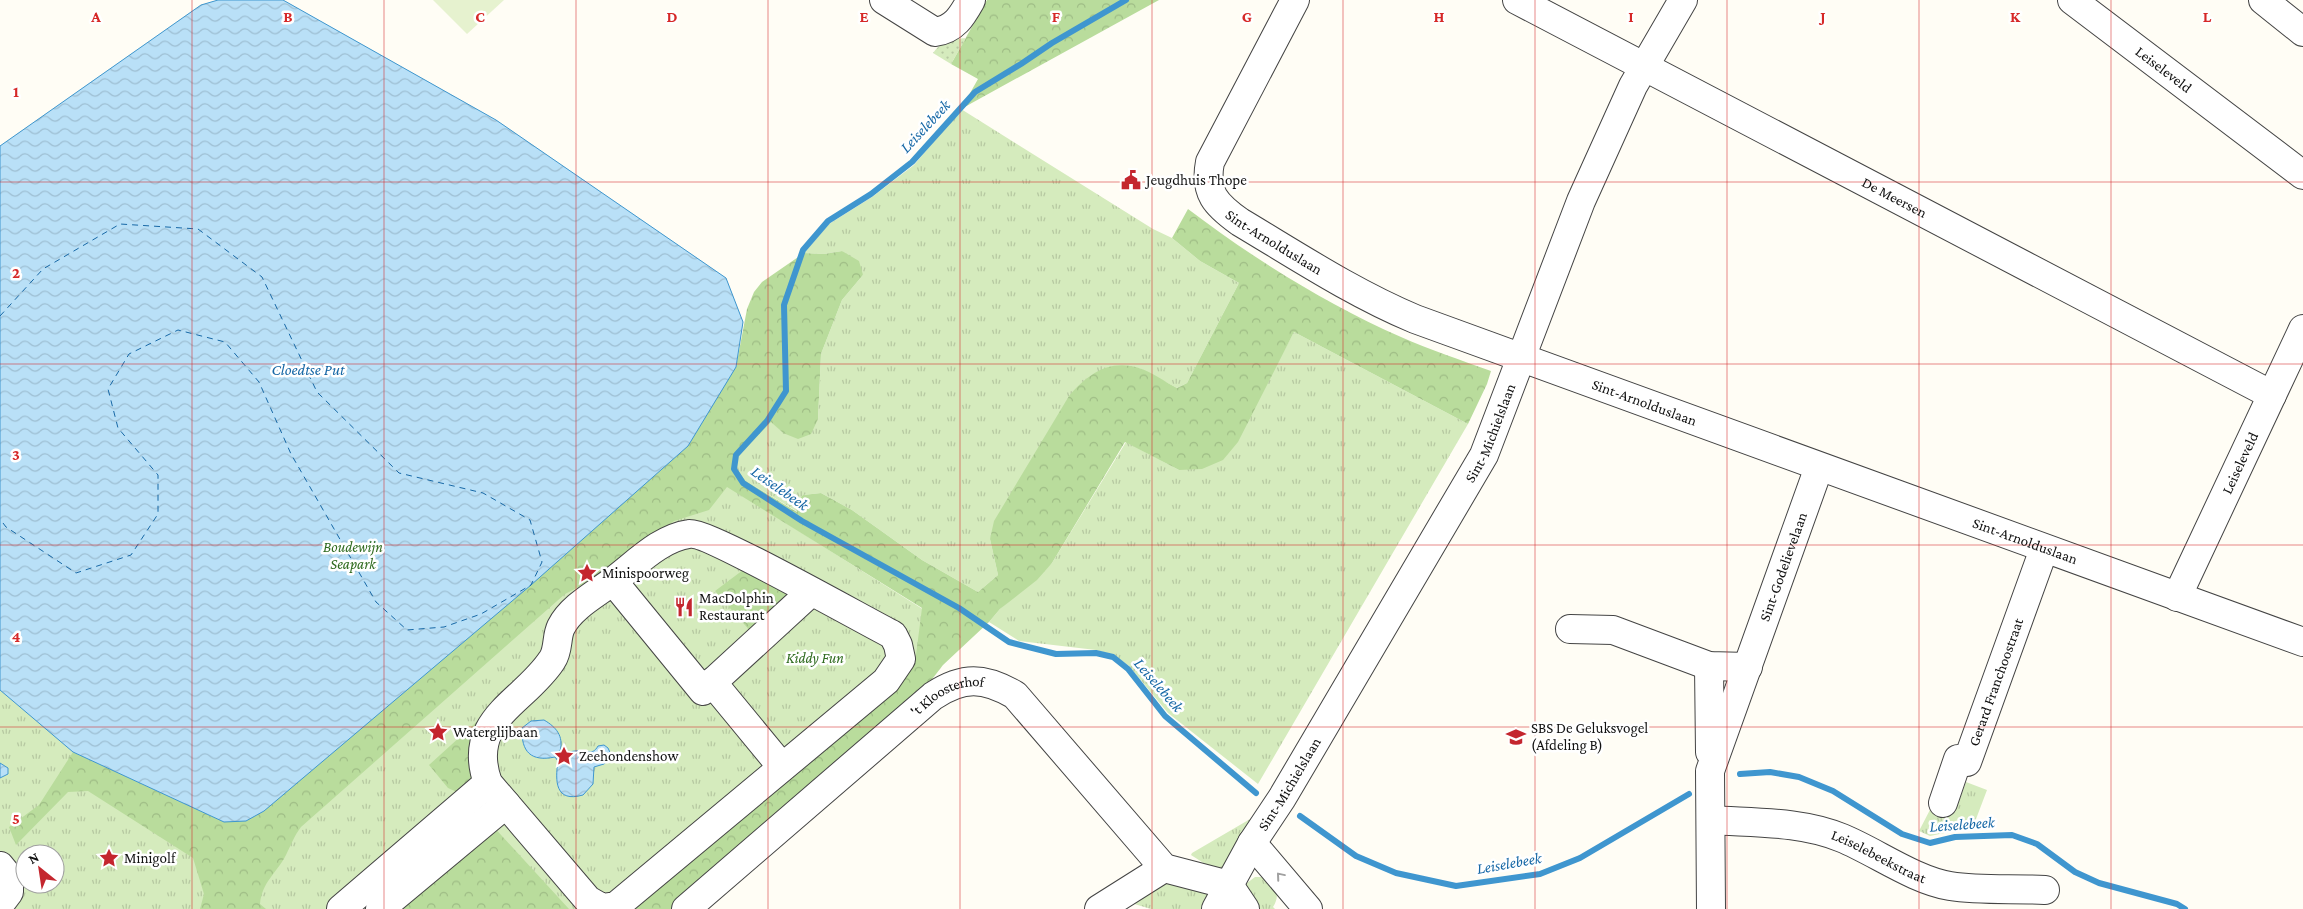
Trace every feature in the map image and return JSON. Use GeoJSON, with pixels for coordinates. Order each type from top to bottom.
{"type":"FeatureCollection","features":[{"type":"Feature","properties":{"kind":"street"},"geometry":{"type":"LineString","coordinates":[[884,0],[939,26],[959,20],[971,0]]}},
{"type":"Feature","properties":{"kind":"street"},"geometry":{"type":"LineString","coordinates":[[909,0],[939,26]]}},
{"type":"Feature","properties":{"kind":"street","name":"Sint-Arnolduslaan"},"geometry":{"type":"LineString","coordinates":[[1295,0],[1210,162],[1207,176],[1210,191],[1216,202],[1225,212],[1240,222],[1368,298],[1415,320],[2303,642]]}},
{"type":"Feature","properties":{"kind":"street","name":"De Meersen"},"geometry":{"type":"LineString","coordinates":[[1517,0],[2272,395]]}},
{"type":"Feature","properties":{"kind":"street","name":"Sint-Michielslaan"},"geometry":{"type":"LineString","coordinates":[[1216,909],[1252,843],[1282,798],[1484,455],[1581,201],[1623,106],[1683,0]]}},
{"type":"Feature","properties":{"kind":"street","name":"Leiseleveld"},"geometry":{"type":"LineString","coordinates":[[2072,0],[2303,175]]}},
{"type":"Feature","properties":{"kind":"street"},"geometry":{"type":"LineString","coordinates":[[2264,0],[2303,32]]}},
{"type":"Feature","properties":{"kind":"street","name":"Leiseleveld"},"geometry":{"type":"LineString","coordinates":[[2177,597],[2303,329]]}},
{"type":"Feature","properties":{"kind":"street","name":"Sint-Godelievelaan"},"geometry":{"type":"LineString","coordinates":[[1710,771],[1819,467]]}},
{"type":"Feature","properties":{"kind":"street"},"geometry":{"type":"LineString","coordinates":[[692,533],[716,542],[811,592],[893,635],[898,645],[901,659],[886,681],[616,906],[602,908],[588,900],[488,783],[483,761],[484,748],[497,716],[536,679],[553,658],[561,628],[570,615],[668,539],[692,533]]}},
{"type":"Feature","properties":{"kind":"street","name":"Gerard Franchoostraat"},"geometry":{"type":"LineString","coordinates":[[1943,803],[1958,759],[1967,762],[2044,549]]}},
{"type":"Feature","properties":{"kind":"street"},"geometry":{"type":"LineString","coordinates":[[613,581],[702,691],[811,592]]}},
{"type":"Feature","properties":{"kind":"street"},"geometry":{"type":"LineString","coordinates":[[1570,630],[1613,630],[1709,666],[1748,667]]}},
{"type":"Feature","properties":{"kind":"street","name":"Sint-Godelievelaan"},"geometry":{"type":"LineString","coordinates":[[1709,666],[1711,909]]}},
{"type":"Feature","properties":{"kind":"street","name":"'t Kloosterhof"},"geometry":{"type":"LineString","coordinates":[[686,909],[933,696],[947,687],[964,681],[982,681],[1000,686],[1015,695],[1164,868]]}},
{"type":"Feature","properties":{"kind":"street"},"geometry":{"type":"LineString","coordinates":[[712,682],[782,767]]}},
{"type":"Feature","properties":{"kind":"street"},"geometry":{"type":"LineString","coordinates":[[340,909],[488,783]]}},
{"type":"Feature","properties":{"kind":"street"},"geometry":{"type":"LineString","coordinates":[[380,909],[506,804]]}},
{"type":"Feature","properties":{"kind":"street","name":"Leiselebeekstraat"},"geometry":{"type":"LineString","coordinates":[[1711,820],[1815,829],[1842,838],[1905,869],[1949,886],[2045,890]]}},
{"type":"Feature","properties":{"kind":"street"},"geometry":{"type":"LineString","coordinates":[[1252,843],[1308,909]]}},
{"type":"Feature","properties":{"kind":"street"},"geometry":{"type":"LineString","coordinates":[[0,866],[9,877],[9,892],[0,904]]}},
{"type":"Feature","properties":{"kind":"street"},"geometry":{"type":"LineString","coordinates":[[1099,909],[1164,868],[1229,885],[1245,909]]}},
{"type":"Feature","properties":{"kind":"green space","name":"Cloedtse Put"},"geometry":{"type":"Polygon","coordinates":[[[218,0],[283,0],[496,120],[726,278],[743,322],[736,367],[689,446],[727,486],[956,630],[654,909],[0,909],[0,146],[201,5],[218,0]]]}},
{"type":"Feature","properties":{"kind":"green space"},"geometry":{"type":"Polygon","coordinates":[[[433,0],[504,0],[467,34],[433,0]]]}},
{"type":"Feature","properties":{"kind":"green space"},"geometry":{"type":"Polygon","coordinates":[[[987,0],[1159,0],[961,109],[978,79],[951,64],[987,0]]]}},
{"type":"Feature","properties":{"kind":"green space"},"geometry":{"type":"Polygon","coordinates":[[[966,38],[951,64],[933,53],[947,41],[966,38]]]}},
{"type":"Feature","properties":{"kind":"green space"},"geometry":{"type":"Polygon","coordinates":[[[961,109],[1153,229],[1172,238],[1200,261],[1239,283],[1187,383],[1177,388],[1139,368],[990,539],[998,575],[978,592],[922,560],[852,510],[821,493],[803,495],[798,512],[746,481],[737,469],[738,456],[771,421],[783,433],[818,419],[821,354],[842,300],[863,275],[842,251],[824,254],[804,253],[829,224],[872,197],[914,165],[961,109]]]}},
{"type":"Feature","properties":{"kind":"green space"},"geometry":{"type":"Polygon","coordinates":[[[1188,209],[1265,263],[1345,310],[1412,342],[1491,371],[1487,384],[1468,424],[1294,332],[1238,442],[1223,460],[1202,469],[1179,470],[1125,442],[1052,563],[1037,580],[1000,609],[989,622],[943,665],[920,695],[671,909],[623,909],[904,674],[916,655],[922,608],[727,487],[709,510],[674,521],[602,575],[565,594],[301,827],[261,896],[260,904],[266,909],[200,909],[204,894],[193,858],[88,791],[68,792],[16,844],[9,827],[39,805],[73,752],[224,822],[736,367],[747,309],[754,292],[762,282],[804,253],[824,254],[842,251],[859,261],[863,275],[842,300],[821,354],[818,419],[811,434],[798,439],[783,433],[771,422],[738,456],[737,469],[746,481],[797,512],[796,503],[803,495],[821,493],[852,510],[922,560],[978,592],[998,575],[990,539],[994,521],[1069,396],[1076,388],[1100,370],[1118,365],[1139,368],[1177,388],[1187,383],[1239,283],[1200,261],[1172,238],[1188,209]]]}},
{"type":"Feature","properties":{"kind":"green space"},"geometry":{"type":"Polygon","coordinates":[[[1294,332],[1468,424],[1258,784],[1168,713],[1129,666],[1114,655],[1096,650],[1019,641],[989,622],[1000,609],[1052,563],[1126,442],[1179,470],[1271,375],[1294,332]]]}},
{"type":"Feature","properties":{"kind":"green space"},"geometry":{"type":"Polygon","coordinates":[[[747,567],[777,584],[787,593],[784,604],[751,632],[715,591],[747,567]]]}},
{"type":"Feature","properties":{"kind":"green space"},"geometry":{"type":"Polygon","coordinates":[[[527,676],[470,787],[457,792],[448,788],[429,765],[527,676]]]}},
{"type":"Feature","properties":{"kind":"green space"},"geometry":{"type":"Polygon","coordinates":[[[1966,782],[1987,790],[1973,827],[1930,836],[1919,831],[1933,804],[1955,812],[1966,782]]]}},
{"type":"Feature","properties":{"kind":"green space"},"geometry":{"type":"Polygon","coordinates":[[[1257,815],[1223,870],[1213,869],[1191,855],[1192,853],[1257,815]]]}},
{"type":"Feature","properties":{"kind":"green space"},"geometry":{"type":"Polygon","coordinates":[[[491,824],[569,909],[389,909],[491,824]]]}},
{"type":"Feature","properties":{"kind":"green space"},"geometry":{"type":"Polygon","coordinates":[[[1255,877],[1268,877],[1275,888],[1277,899],[1273,907],[1275,909],[1252,909],[1244,892],[1247,883],[1255,877]]]}},
{"type":"Feature","properties":{"kind":"green space"},"geometry":{"type":"Polygon","coordinates":[[[1162,881],[1211,891],[1207,909],[1151,909],[1131,903],[1162,881]]]}},
{"type":"Feature","properties":{"kind":"water","name":"Cloedtse Put"},"geometry":{"type":"Polygon","coordinates":[[[218,0],[283,0],[496,120],[726,278],[743,322],[736,367],[688,446],[531,585],[264,811],[246,821],[224,822],[73,752],[0,690],[0,146],[201,5],[218,0]]]}},
{"type":"Feature","properties":{"kind":"water"},"geometry":{"type":"Polygon","coordinates":[[[544,720],[558,732],[562,754],[573,751],[591,752],[598,746],[604,745],[608,748],[612,757],[604,764],[594,767],[593,784],[583,795],[574,797],[562,793],[557,783],[558,761],[555,757],[540,758],[529,753],[526,749],[523,743],[522,728],[531,721],[544,720]]]}},
{"type":"Feature","properties":{"kind":"water"},"geometry":{"type":"Polygon","coordinates":[[[0,763],[8,768],[8,774],[0,778],[0,763]]]}},
{"type":"Feature","properties":{"kind":"waterway","name":"Leiselebeek"},"geometry":{"type":"LineString","coordinates":[[1126,0],[1052,43],[975,92],[912,162],[871,194],[828,221],[803,250],[784,305],[786,391],[767,421],[736,455],[734,469],[743,483],[802,521],[959,608],[1009,642],[1056,654],[1096,653],[1113,657],[1128,669],[1165,716],[1256,793]]}},
{"type":"Feature","properties":{"kind":"waterway","name":"Leiselebeek"},"geometry":{"type":"LineString","coordinates":[[1740,774],[1770,772],[1799,777],[1833,791],[1902,834],[1930,843],[1955,837],[2012,835],[2037,844],[2075,872],[2099,883],[2177,904],[2185,909]]}},
{"type":"Feature","properties":{"kind":"waterway","name":"Leiselebeek"},"geometry":{"type":"LineString","coordinates":[[1300,816],[1356,856],[1396,873],[1456,886],[1540,874],[1580,858],[1689,794]]}},
{"type":"Feature","properties":{"kind":"ferry route"},"geometry":{"type":"LineString","coordinates":[[0,316],[43,269],[120,224],[198,229],[262,277],[317,392],[399,473],[483,493],[530,520],[542,562],[531,585],[481,614],[444,627],[407,630],[376,602],[291,454],[259,382],[225,342],[178,330],[129,354],[108,389],[118,428],[158,475],[158,514],[131,555],[76,573],[6,527],[0,519]]}},
{"type":"Feature","properties":{"kind":"place","name":"Jeugdhuis Thope"},"geometry":{"type":"Point","coordinates":[1131,180]}},
{"type":"Feature","properties":{"kind":"place","name":"Minispoorweg"},"geometry":{"type":"Point","coordinates":[587,573]}},
{"type":"Feature","properties":{"kind":"place","name":"MacDolphin Restaurant"},"geometry":{"type":"Point","coordinates":[684,607]}},
{"type":"Feature","properties":{"kind":"place","name":"Waterglijbaan"},"geometry":{"type":"Point","coordinates":[438,732]}},
{"type":"Feature","properties":{"kind":"place","name":"SBS De Geluksvogel (Afdeling B)"},"geometry":{"type":"Point","coordinates":[1516,737]}},
{"type":"Feature","properties":{"kind":"place","name":"Zeehondenshow"},"geometry":{"type":"Point","coordinates":[564,756]}},
{"type":"Feature","properties":{"kind":"place","name":"Minigolf"},"geometry":{"type":"Point","coordinates":[109,858]}},
{"type":"Feature","properties":{"kind":"park label","name":"Boudewijn Seapark"},"geometry":{"type":"Point","coordinates":[353,556]}},
{"type":"Feature","properties":{"kind":"park label","name":"Kiddy Fun"},"geometry":{"type":"Point","coordinates":[815,658]}}]}
